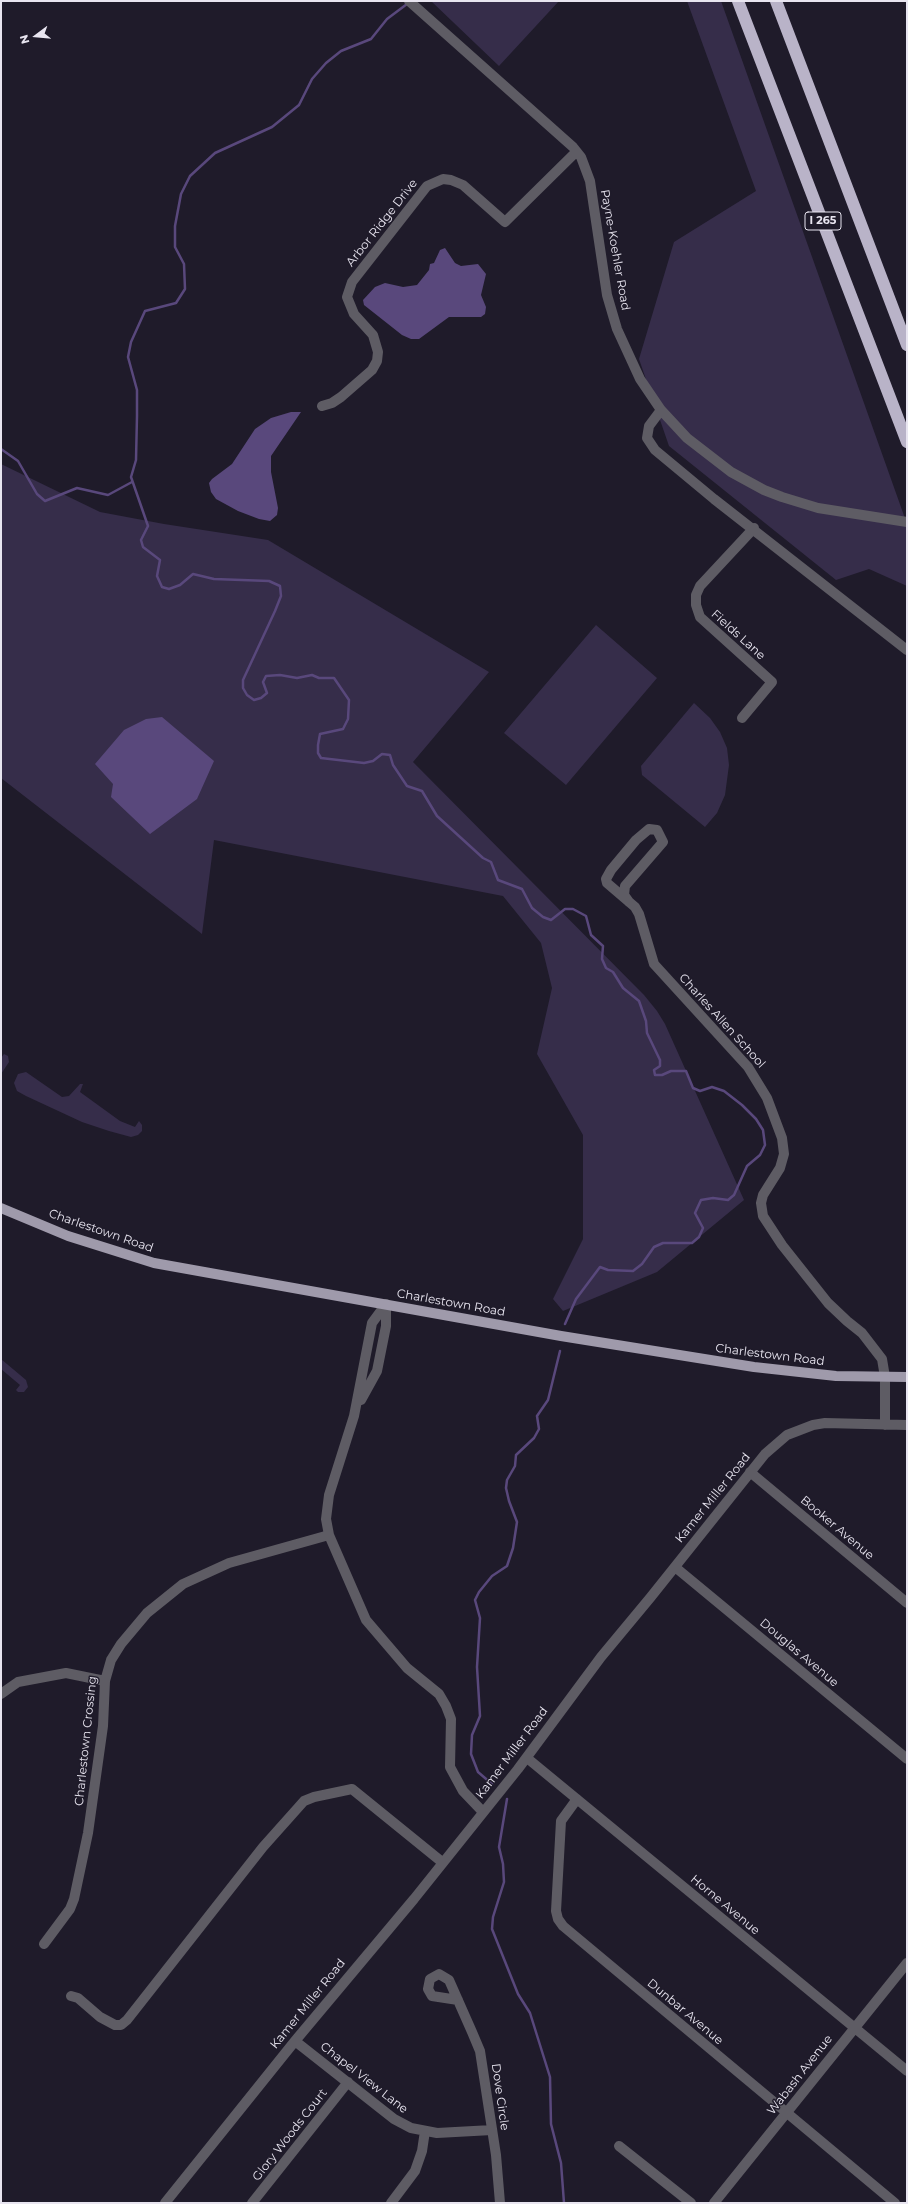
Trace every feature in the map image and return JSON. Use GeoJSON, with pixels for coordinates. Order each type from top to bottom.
{"type":"FeatureCollection","features":[{"type":"Feature","properties":{"kind":"highway","name":"I 265"},"geometry":{"type":"LineString","coordinates":[[738,1],[907,442]]}},
{"type":"Feature","properties":{"kind":"highway","name":"I 265"},"geometry":{"type":"LineString","coordinates":[[776,1],[907,345]]}},
{"type":"Feature","properties":{"kind":"main road","name":"Charlestown Road"},"geometry":{"type":"LineString","coordinates":[[1,1208],[68,1236],[154,1263],[561,1336],[754,1368],[836,1376],[907,1377]]}},
{"type":"Feature","properties":{"kind":"street","name":"Payne-Koehler Road"},"geometry":{"type":"LineString","coordinates":[[413,4],[576,152],[586,168],[590,181],[606,287],[617,329],[640,379],[661,410],[687,438],[716,462],[764,490],[818,508],[907,522]]}},
{"type":"Feature","properties":{"kind":"street","name":"Arbor Ridge Drive"},"geometry":{"type":"LineString","coordinates":[[322,406],[332,403],[341,397],[372,370],[377,361],[378,352],[373,335],[354,314],[347,296],[352,282],[427,186],[444,179],[463,185],[505,222],[576,152]]}},
{"type":"Feature","properties":{"kind":"street"},"geometry":{"type":"LineString","coordinates":[[661,410],[649,426],[647,438],[655,450],[714,499],[754,528],[907,650]]}},
{"type":"Feature","properties":{"kind":"street","name":"Fields Lane"},"geometry":{"type":"LineString","coordinates":[[742,718],[772,682],[700,617],[696,605],[696,595],[700,586],[754,528]]}},
{"type":"Feature","properties":{"kind":"street","name":"Charles Allen School"},"geometry":{"type":"LineString","coordinates":[[629,902],[609,887],[606,879],[608,874],[645,831],[649,829],[657,830],[663,842],[625,886],[624,895],[639,914],[654,964],[748,1068],[767,1098],[782,1138],[784,1154],[780,1168],[763,1195],[762,1210],[766,1223],[828,1303],[870,1342],[882,1359],[885,1377]]}},
{"type":"Feature","properties":{"kind":"street"},"geometry":{"type":"LineString","coordinates":[[386,1304],[386,1326],[377,1371],[354,1412],[329,1495],[326,1519],[329,1535],[333,1548],[366,1620],[407,1668],[439,1694],[446,1706],[451,1719],[450,1767],[463,1791],[483,1812]]}},
{"type":"Feature","properties":{"kind":"street"},"geometry":{"type":"LineString","coordinates":[[885,1377],[886,1425]]}},
{"type":"Feature","properties":{"kind":"street","name":"Kamer Miller Road"},"geometry":{"type":"LineString","coordinates":[[165,2203],[295,2041],[527,1758],[601,1657],[675,1568],[750,1472],[776,1444],[787,1435],[800,1429],[825,1423],[907,1425]]}},
{"type":"Feature","properties":{"kind":"street","name":"Booker Avenue"},"geometry":{"type":"LineString","coordinates":[[750,1472],[907,1604]]}},
{"type":"Feature","properties":{"kind":"street","name":"Charlestown Crossing"},"geometry":{"type":"LineString","coordinates":[[44,1944],[70,1909],[74,1899],[88,1833],[103,1726],[105,1681],[108,1668],[121,1644],[147,1613],[174,1589],[205,1572],[229,1563],[329,1535]]}},
{"type":"Feature","properties":{"kind":"street","name":"Douglas Avenue"},"geometry":{"type":"LineString","coordinates":[[675,1568],[907,1759]]}},
{"type":"Feature","properties":{"kind":"street"},"geometry":{"type":"LineString","coordinates":[[1,1694],[18,1682],[66,1673],[105,1681]]}},
{"type":"Feature","properties":{"kind":"street","name":"Horne Avenue"},"geometry":{"type":"LineString","coordinates":[[527,1758],[907,2071]]}},
{"type":"Feature","properties":{"kind":"street"},"geometry":{"type":"LineString","coordinates":[[71,1996],[78,1998],[100,2017],[115,2025],[121,2025],[127,2020],[263,1847],[304,1801],[314,1797],[352,1789],[442,1862]]}},
{"type":"Feature","properties":{"kind":"street","name":"Dunbar Avenue"},"geometry":{"type":"LineString","coordinates":[[577,1798],[561,1821],[556,1911],[558,1919],[570,1933],[596,1955],[895,2203]]}},
{"type":"Feature","properties":{"kind":"street","name":"Wabash Avenue"},"geometry":{"type":"LineString","coordinates":[[714,2203],[907,1963]]}},
{"type":"Feature","properties":{"kind":"street","name":"Dove Circle"},"geometry":{"type":"LineString","coordinates":[[458,2000],[472,2032],[482,2061],[492,2130],[500,2203]]}},
{"type":"Feature","properties":{"kind":"street","name":"Chapel View Lane"},"geometry":{"type":"LineString","coordinates":[[295,2041],[394,2119],[411,2128],[425,2131],[455,2133],[492,2130]]}},
{"type":"Feature","properties":{"kind":"street","name":"Glory Woods Court"},"geometry":{"type":"LineString","coordinates":[[252,2203],[348,2082]]}},
{"type":"Feature","properties":{"kind":"street"},"geometry":{"type":"LineString","coordinates":[[391,2203],[415,2171],[422,2150],[425,2131]]}},
{"type":"Feature","properties":{"kind":"street"},"geometry":{"type":"LineString","coordinates":[[619,2146],[691,2203]]}},
{"type":"Feature","properties":{"kind":"shaded area"},"geometry":{"type":"Polygon","coordinates":[[[431,1],[559,1],[499,66],[431,1]]]}},
{"type":"Feature","properties":{"kind":"shaded area"},"geometry":{"type":"Polygon","coordinates":[[[687,1],[721,1],[907,524],[907,586],[869,569],[836,580],[669,446],[639,359],[674,242],[756,191],[687,1]]]}},
{"type":"Feature","properties":{"kind":"shaded area"},"geometry":{"type":"Polygon","coordinates":[[[445,248],[455,263],[461,266],[478,264],[486,274],[481,295],[486,307],[485,314],[481,317],[449,317],[419,339],[411,339],[402,335],[364,305],[363,300],[375,287],[385,283],[403,287],[417,285],[429,270],[430,264],[434,263],[440,250],[445,248]]]}},
{"type":"Feature","properties":{"kind":"shaded area"},"geometry":{"type":"Polygon","coordinates":[[[291,412],[301,412],[271,456],[271,472],[278,508],[277,515],[270,521],[259,519],[238,511],[216,499],[211,492],[209,483],[232,464],[255,429],[271,418],[291,412]]]}},
{"type":"Feature","properties":{"kind":"shaded area"},"geometry":{"type":"Polygon","coordinates":[[[1,464],[100,512],[164,524],[268,540],[489,672],[413,762],[644,995],[657,1011],[665,1024],[744,1200],[657,1272],[563,1311],[553,1299],[583,1239],[583,1135],[537,1054],[552,988],[541,943],[503,896],[214,840],[202,934],[1,778],[1,464]]]}},
{"type":"Feature","properties":{"kind":"shaded area"},"geometry":{"type":"Polygon","coordinates":[[[596,625],[657,678],[566,785],[504,733],[596,625]]]}},
{"type":"Feature","properties":{"kind":"shaded area"},"geometry":{"type":"Polygon","coordinates":[[[694,703],[710,718],[720,732],[727,748],[729,765],[725,795],[717,813],[705,827],[642,775],[641,766],[694,703]]]}},
{"type":"Feature","properties":{"kind":"shaded area"},"geometry":{"type":"Polygon","coordinates":[[[162,717],[214,761],[197,799],[150,834],[111,797],[113,784],[95,764],[124,730],[146,719],[162,717]]]}},
{"type":"Feature","properties":{"kind":"shaded area"},"geometry":{"type":"Polygon","coordinates":[[[4,1054],[8,1056],[9,1062],[1,1074],[1,1058],[4,1054]]]}},
{"type":"Feature","properties":{"kind":"shaded area"},"geometry":{"type":"Polygon","coordinates":[[[26,1072],[62,1097],[69,1096],[80,1084],[83,1084],[80,1092],[120,1121],[135,1127],[139,1121],[142,1125],[142,1131],[138,1135],[131,1137],[109,1131],[82,1122],[26,1096],[17,1091],[14,1083],[18,1074],[26,1072]]]}},
{"type":"Feature","properties":{"kind":"shaded area"},"geometry":{"type":"Polygon","coordinates":[[[1,1359],[26,1380],[28,1387],[24,1392],[18,1392],[16,1390],[20,1385],[1,1369],[1,1359]]]}},
{"type":"Feature","properties":{"kind":"waterway"},"geometry":{"type":"LineString","coordinates":[[407,4],[387,19],[371,39],[341,51],[326,63],[312,79],[299,105],[272,127],[215,153],[190,176],[181,194],[175,226],[175,247],[184,264],[185,289],[176,303],[145,311],[131,342],[128,357],[137,390],[136,460],[131,477],[148,526],[141,540],[143,547],[160,560],[157,576],[162,587],[169,589],[180,585],[193,574],[214,579],[269,581],[280,586],[281,596],[243,680],[243,688],[247,695],[254,700],[261,698],[267,693],[263,682],[266,676],[280,675],[297,678],[312,675],[319,678],[334,678],[349,700],[348,719],[343,729],[320,734],[318,753],[321,758],[364,763],[373,761],[382,754],[390,755],[393,765],[407,786],[422,791],[437,816],[483,858],[491,862],[498,880],[522,889],[532,908],[543,917],[551,920],[565,909],[573,909],[586,916],[591,935],[603,946],[602,959],[606,968],[613,972],[623,988],[639,1001],[646,1021],[647,1033],[660,1060],[660,1066],[654,1070],[655,1075],[662,1075],[671,1071],[686,1071],[693,1088],[700,1091],[712,1087],[724,1091],[742,1105],[756,1119],[763,1130],[765,1145],[760,1155],[747,1166],[734,1195],[728,1200],[713,1198],[701,1200],[695,1213],[703,1228],[699,1237],[692,1243],[663,1243],[654,1247],[642,1264],[633,1271],[608,1270],[600,1267],[576,1299],[565,1324]]}},
{"type":"Feature","properties":{"kind":"waterway"},"geometry":{"type":"LineString","coordinates":[[1,449],[18,461],[37,494],[45,501],[77,488],[108,495],[132,482]]}},
{"type":"Feature","properties":{"kind":"waterway"},"geometry":{"type":"LineString","coordinates":[[492,1784],[478,1772],[471,1754],[472,1735],[480,1716],[477,1667],[480,1618],[475,1600],[479,1592],[492,1576],[507,1566],[513,1548],[517,1522],[509,1501],[506,1488],[507,1480],[515,1466],[516,1455],[534,1438],[539,1429],[537,1416],[548,1400],[560,1351]]}},
{"type":"Feature","properties":{"kind":"waterway"},"geometry":{"type":"LineString","coordinates":[[507,1799],[499,1847],[503,1864],[504,1882],[493,1917],[492,1929],[518,1994],[530,2013],[550,2077],[551,2124],[561,2163],[564,2203]]}}]}
